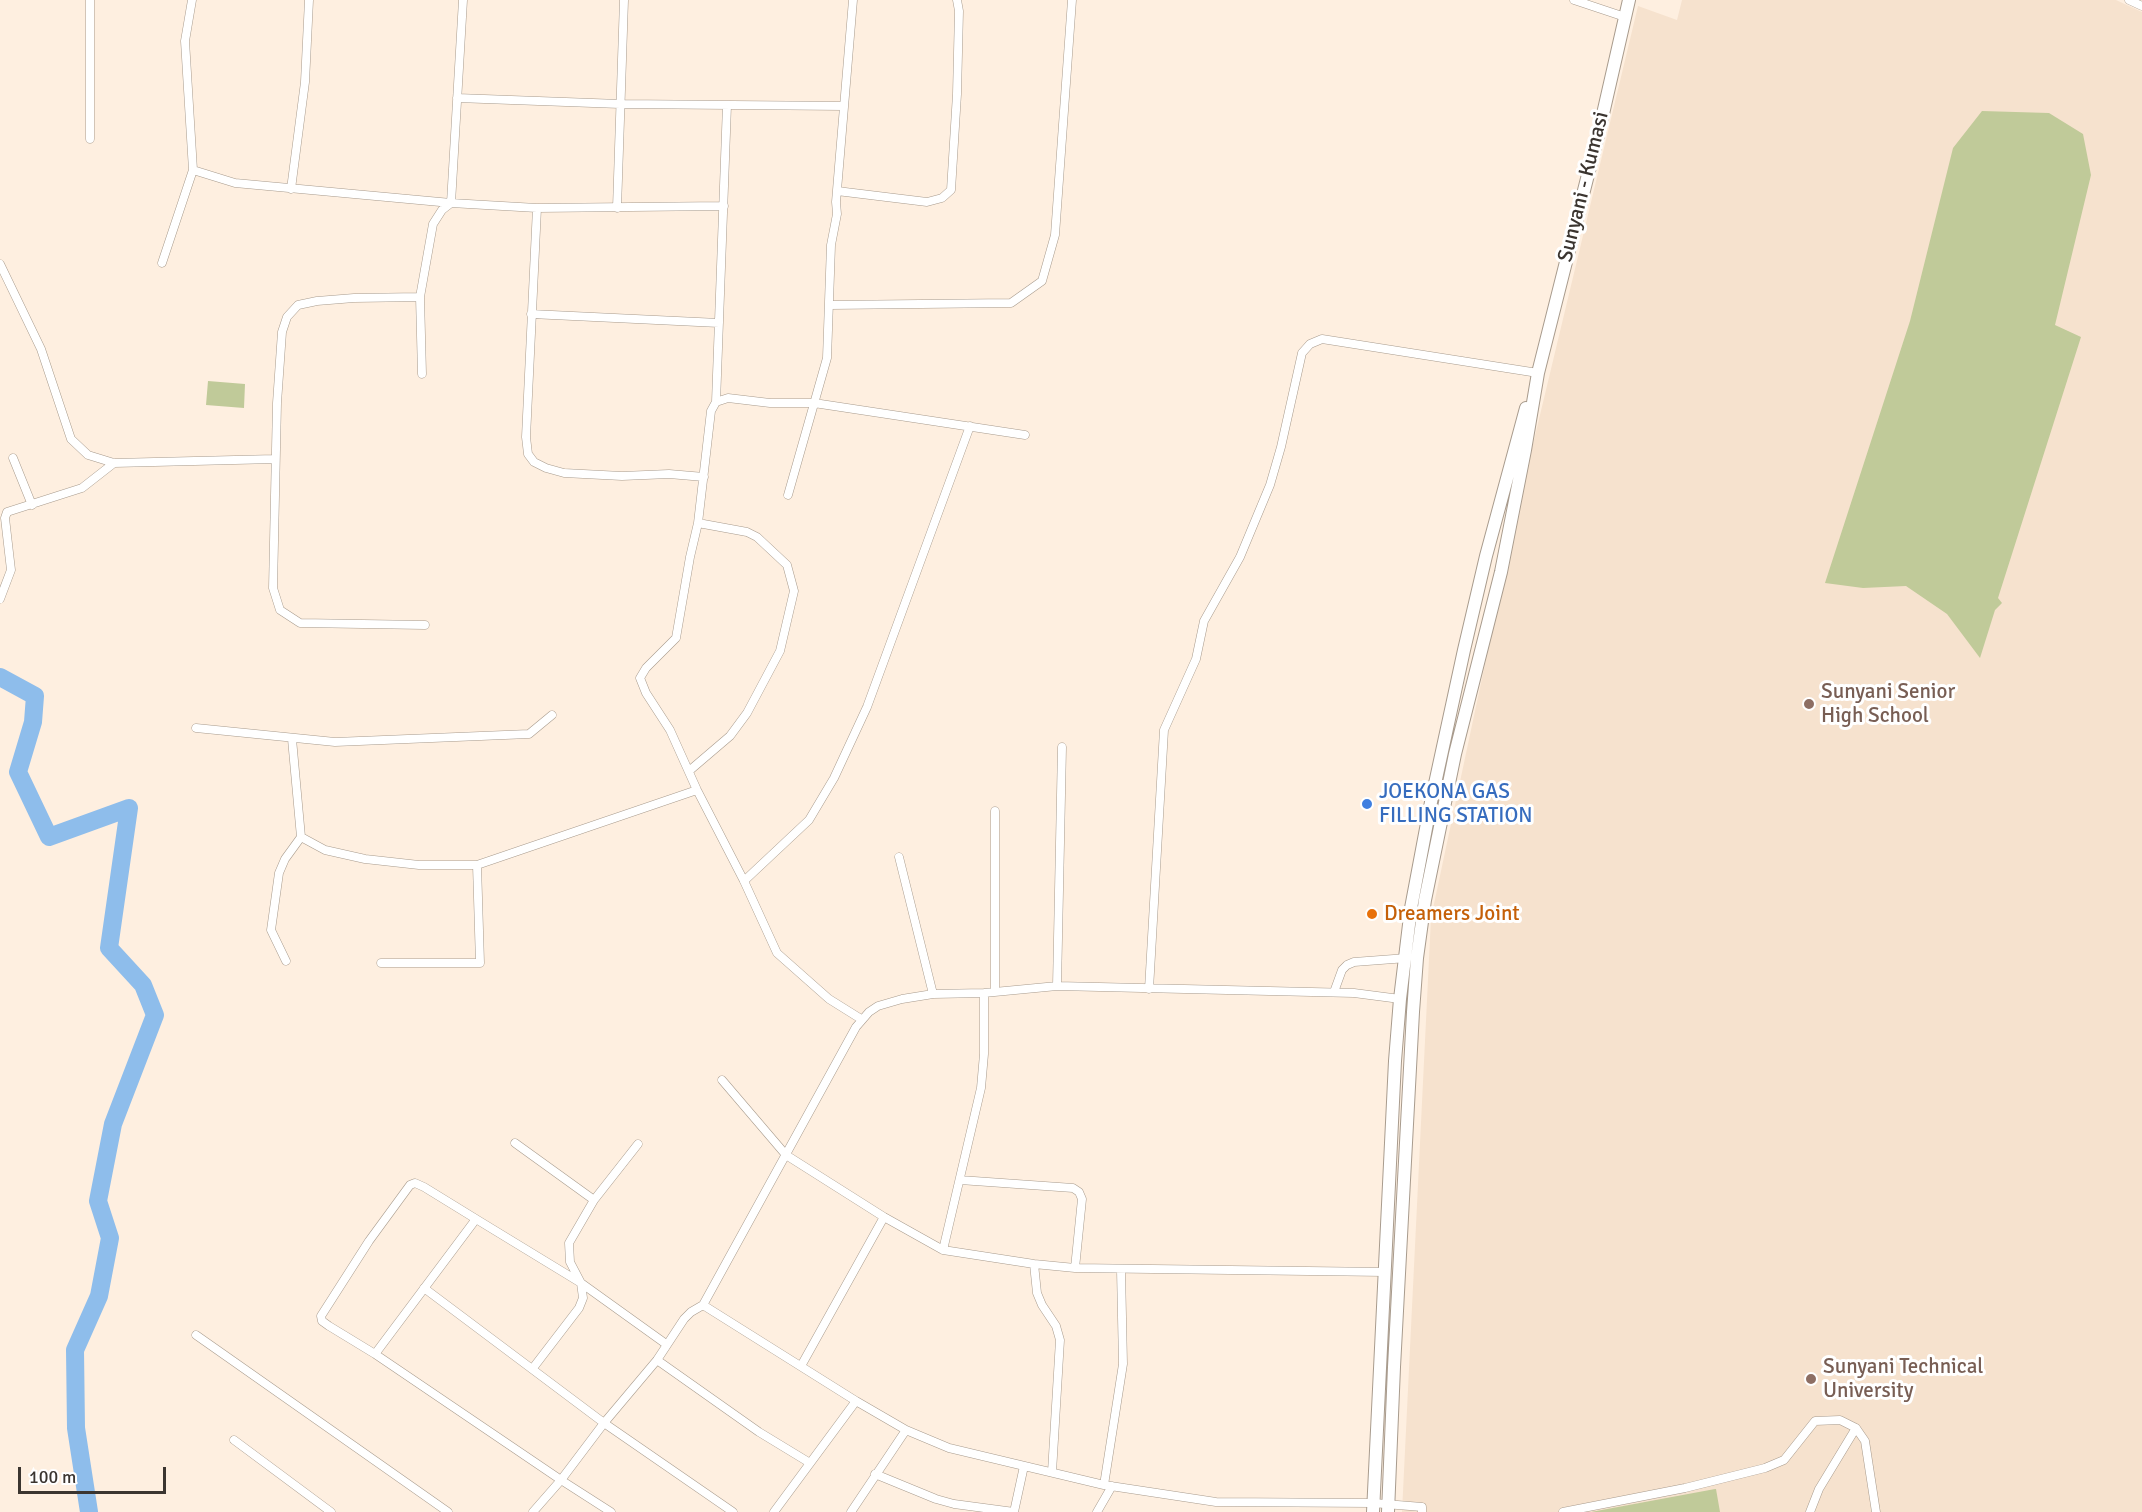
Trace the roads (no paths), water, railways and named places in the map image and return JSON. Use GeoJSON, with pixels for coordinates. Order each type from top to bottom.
{"type":"FeatureCollection","features":[{"type":"Feature","properties":{"kind":"main road","name":"Sunyani - Kumasi"},"geometry":{"type":"LineString","coordinates":[[1538,373],[1629,0]]}},
{"type":"Feature","properties":{"kind":"main road"},"geometry":{"type":"LineString","coordinates":[[1388,1508],[1411,958],[1411,908],[1431,801],[1464,650],[1514,448],[1538,373]]}},
{"type":"Feature","properties":{"kind":"main road"},"geometry":{"type":"LineString","coordinates":[[1373,1507],[1400,999],[1455,754],[1501,572],[1538,373]]}},
{"type":"Feature","properties":{"kind":"street"},"geometry":{"type":"LineString","coordinates":[[90,0],[90,139]]}},
{"type":"Feature","properties":{"kind":"street"},"geometry":{"type":"LineString","coordinates":[[162,263],[194,170],[185,41],[192,0]]}},
{"type":"Feature","properties":{"kind":"street"},"geometry":{"type":"LineString","coordinates":[[291,189],[305,82],[309,0]]}},
{"type":"Feature","properties":{"kind":"street"},"geometry":{"type":"LineString","coordinates":[[452,203],[464,0]]}},
{"type":"Feature","properties":{"kind":"street"},"geometry":{"type":"LineString","coordinates":[[617,208],[624,0]]}},
{"type":"Feature","properties":{"kind":"street"},"geometry":{"type":"LineString","coordinates":[[788,495],[827,358],[831,245],[837,214],[853,0]]}},
{"type":"Feature","properties":{"kind":"street"},"geometry":{"type":"LineString","coordinates":[[837,191],[927,202],[942,198],[951,190],[957,94],[959,11],[957,0]]}},
{"type":"Feature","properties":{"kind":"street"},"geometry":{"type":"LineString","coordinates":[[830,304],[1011,303],[1041,281],[1055,235],[1072,0]]}},
{"type":"Feature","properties":{"kind":"street"},"geometry":{"type":"LineString","coordinates":[[1574,0],[1625,17]]}},
{"type":"Feature","properties":{"kind":"street"},"geometry":{"type":"LineString","coordinates":[[2129,0],[2142,6]]}},
{"type":"Feature","properties":{"kind":"street"},"geometry":{"type":"LineString","coordinates":[[458,98],[620,104],[844,106]]}},
{"type":"Feature","properties":{"kind":"street"},"geometry":{"type":"LineString","coordinates":[[727,105],[716,402],[711,411],[698,523],[676,638],[646,668],[640,678],[646,693],[670,730],[777,953],[829,999],[861,1019]]}},
{"type":"Feature","properties":{"kind":"street"},"geometry":{"type":"LineString","coordinates":[[194,170],[235,183],[452,203],[537,208],[724,206]]}},
{"type":"Feature","properties":{"kind":"street"},"geometry":{"type":"LineString","coordinates":[[422,375],[420,297],[433,224],[442,210],[452,203]]}},
{"type":"Feature","properties":{"kind":"street"},"geometry":{"type":"LineString","coordinates":[[537,208],[526,437],[528,454],[534,462],[564,473],[622,476],[669,474],[704,477]]}},
{"type":"Feature","properties":{"kind":"street"},"geometry":{"type":"LineString","coordinates":[[0,264],[40,349],[71,439],[88,454],[114,463],[275,459]]}},
{"type":"Feature","properties":{"kind":"street"},"geometry":{"type":"LineString","coordinates":[[420,297],[317,301],[298,305],[292,310],[282,332],[275,459],[273,588],[280,610],[300,623],[425,625]]}},
{"type":"Feature","properties":{"kind":"street"},"geometry":{"type":"LineString","coordinates":[[531,314],[719,323]]}},
{"type":"Feature","properties":{"kind":"street"},"geometry":{"type":"LineString","coordinates":[[1149,989],[1164,730],[1196,659],[1204,621],[1240,557],[1270,485],[1302,353],[1310,344],[1322,339],[1538,373]]}},
{"type":"Feature","properties":{"kind":"street"},"geometry":{"type":"LineString","coordinates":[[716,402],[728,398],[770,403],[814,403],[1025,435]]}},
{"type":"Feature","properties":{"kind":"street"},"geometry":{"type":"LineString","coordinates":[[744,881],[809,820],[834,778],[867,707],[970,426]]}},
{"type":"Feature","properties":{"kind":"street"},"geometry":{"type":"LineString","coordinates":[[14,458],[32,505]]}},
{"type":"Feature","properties":{"kind":"street"},"geometry":{"type":"LineString","coordinates":[[0,599],[11,570],[5,518],[8,512],[82,488],[114,463]]}},
{"type":"Feature","properties":{"kind":"street"},"geometry":{"type":"LineString","coordinates":[[689,771],[730,736],[747,713],[780,651],[794,591],[787,565],[757,537],[747,532],[698,523]]}},
{"type":"Feature","properties":{"kind":"street"},"geometry":{"type":"LineString","coordinates":[[196,728],[335,742],[529,734],[552,715]]}},
{"type":"Feature","properties":{"kind":"street"},"geometry":{"type":"LineString","coordinates":[[286,961],[271,930],[279,873],[301,837],[292,739]]}},
{"type":"Feature","properties":{"kind":"street"},"geometry":{"type":"LineString","coordinates":[[1057,986],[1062,747]]}},
{"type":"Feature","properties":{"kind":"street"},"geometry":{"type":"LineString","coordinates":[[301,837],[325,850],[364,860],[419,865],[477,865],[697,790]]}},
{"type":"Feature","properties":{"kind":"street"},"geometry":{"type":"LineString","coordinates":[[995,811],[995,991]]}},
{"type":"Feature","properties":{"kind":"street"},"geometry":{"type":"LineString","coordinates":[[899,857],[933,994]]}},
{"type":"Feature","properties":{"kind":"street"},"geometry":{"type":"LineString","coordinates":[[381,963],[480,963],[477,865]]}},
{"type":"Feature","properties":{"kind":"street"},"geometry":{"type":"LineString","coordinates":[[1334,992],[1342,970],[1347,965],[1354,962],[1411,958]]}},
{"type":"Feature","properties":{"kind":"street"},"geometry":{"type":"LineString","coordinates":[[533,1512],[657,1360],[684,1319],[703,1305],[861,1019],[878,1006],[933,994],[984,993],[1057,986],[1334,992],[1400,999]]}},
{"type":"Feature","properties":{"kind":"street"},"geometry":{"type":"LineString","coordinates":[[943,1250],[981,1088],[984,1054],[984,993]]}},
{"type":"Feature","properties":{"kind":"street"},"geometry":{"type":"LineString","coordinates":[[722,1080],[786,1155],[884,1217],[943,1250],[1075,1268],[1385,1272]]}},
{"type":"Feature","properties":{"kind":"street"},"geometry":{"type":"LineString","coordinates":[[515,1143],[594,1200]]}},
{"type":"Feature","properties":{"kind":"street"},"geometry":{"type":"LineString","coordinates":[[533,1368],[579,1308],[583,1298],[581,1283],[570,1262],[569,1243],[594,1200],[638,1144]]}},
{"type":"Feature","properties":{"kind":"street"},"geometry":{"type":"LineString","coordinates":[[960,1180],[1073,1188],[1079,1192],[1082,1199],[1075,1268]]}},
{"type":"Feature","properties":{"kind":"street"},"geometry":{"type":"LineString","coordinates":[[611,1512],[375,1354],[329,1326],[322,1321],[321,1316],[393,1206],[410,1185],[415,1183],[581,1283],[666,1344]]}},
{"type":"Feature","properties":{"kind":"street"},"geometry":{"type":"LineString","coordinates":[[801,1366],[884,1217]]}},
{"type":"Feature","properties":{"kind":"street"},"geometry":{"type":"LineString","coordinates":[[375,1354],[476,1219]]}},
{"type":"Feature","properties":{"kind":"street"},"geometry":{"type":"LineString","coordinates":[[1034,1264],[1036,1293],[1056,1326],[1060,1340],[1052,1472]]}},
{"type":"Feature","properties":{"kind":"street"},"geometry":{"type":"LineString","coordinates":[[1097,1512],[1108,1485],[1123,1364],[1121,1270]]}},
{"type":"Feature","properties":{"kind":"street"},"geometry":{"type":"LineString","coordinates":[[424,1287],[604,1423],[733,1512]]}},
{"type":"Feature","properties":{"kind":"street"},"geometry":{"type":"LineString","coordinates":[[703,1305],[856,1401],[906,1430],[949,1448],[1108,1485],[1216,1502],[1388,1508],[1422,1507],[1422,1512]]}},
{"type":"Feature","properties":{"kind":"street"},"geometry":{"type":"LineString","coordinates":[[196,1335],[448,1512]]}},
{"type":"Feature","properties":{"kind":"street"},"geometry":{"type":"LineString","coordinates":[[657,1360],[759,1432],[810,1464]]}},
{"type":"Feature","properties":{"kind":"street"},"geometry":{"type":"LineString","coordinates":[[774,1512],[856,1401]]}},
{"type":"Feature","properties":{"kind":"street"},"geometry":{"type":"LineString","coordinates":[[1563,1512],[1685,1488],[1765,1468],[1784,1460],[1815,1421],[1840,1420],[1856,1428],[1865,1441],[1876,1512]]}},
{"type":"Feature","properties":{"kind":"street"},"geometry":{"type":"LineString","coordinates":[[1810,1512],[1819,1489],[1856,1428]]}},
{"type":"Feature","properties":{"kind":"street"},"geometry":{"type":"LineString","coordinates":[[851,1512],[906,1430]]}},
{"type":"Feature","properties":{"kind":"street"},"geometry":{"type":"LineString","coordinates":[[234,1440],[331,1512]]}},
{"type":"Feature","properties":{"kind":"street"},"geometry":{"type":"LineString","coordinates":[[875,1474],[955,1508],[1014,1512],[1024,1466]]}},
{"type":"Feature","properties":{"kind":"waterway"},"geometry":{"type":"LineString","coordinates":[[0,677],[35,696],[33,722],[18,772],[49,837],[129,808],[109,948],[143,985],[155,1015],[113,1124],[98,1201],[110,1238],[99,1296],[75,1350],[76,1428],[89,1512]]}},
{"type":"Feature","properties":{"kind":"place","name":"Sunyani Senior High School"},"geometry":{"type":"Point","coordinates":[1809,704]}},
{"type":"Feature","properties":{"kind":"place","name":"JOEKONA GAS FILLING STATION"},"geometry":{"type":"Point","coordinates":[1367,804]}},
{"type":"Feature","properties":{"kind":"place","name":"Dreamers Joint"},"geometry":{"type":"Point","coordinates":[1372,914]}},
{"type":"Feature","properties":{"kind":"place","name":"Sunyani Technical University"},"geometry":{"type":"Point","coordinates":[1811,1379]}}]}
